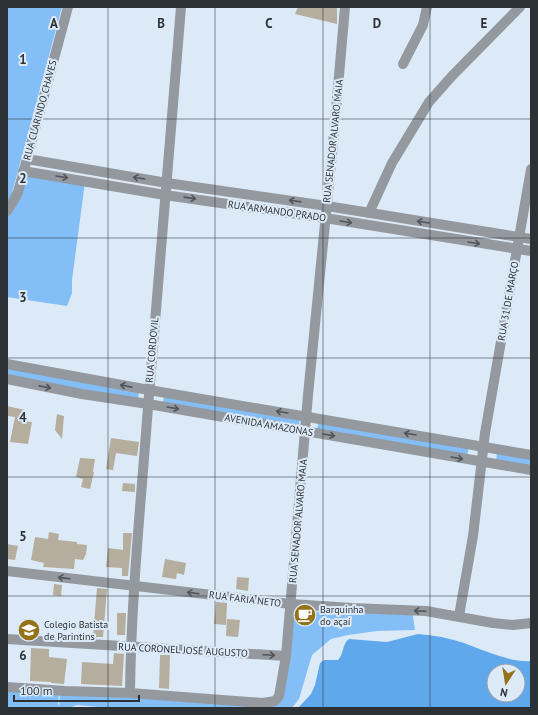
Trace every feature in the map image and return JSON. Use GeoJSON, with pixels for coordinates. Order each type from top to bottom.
{"type":"FeatureCollection","features":[{"type":"Feature","properties":{"kind":"street","name":"RUA CLARINDO CHAVES"},"geometry":{"type":"LineString","coordinates":[[7,210],[17,196],[68,7]]}},
{"type":"Feature","properties":{"kind":"street","name":"RUA CORDOVIL"},"geometry":{"type":"LineString","coordinates":[[130,693],[134,586],[181,7]]}},
{"type":"Feature","properties":{"kind":"street","name":"RUA SENADOR ALVARO MAIA"},"geometry":{"type":"LineString","coordinates":[[130,693],[256,702],[271,702],[276,700],[279,695],[286,656],[291,604],[308,395],[345,7]]}},
{"type":"Feature","properties":{"kind":"street"},"geometry":{"type":"LineString","coordinates":[[403,64],[423,25],[427,7]]}},
{"type":"Feature","properties":{"kind":"street"},"geometry":{"type":"LineString","coordinates":[[370,213],[392,163],[429,102],[474,53],[520,7]]}},
{"type":"Feature","properties":{"kind":"street","name":"RUA ARMANDO PRADO"},"geometry":{"type":"LineString","coordinates":[[27,159],[167,183],[327,206],[531,239]]}},
{"type":"Feature","properties":{"kind":"street","name":"RUA 31 DE MARÇO"},"geometry":{"type":"LineString","coordinates":[[481,463],[531,169]]}},
{"type":"Feature","properties":{"kind":"street","name":"RUA ARMANDO PRADO"},"geometry":{"type":"LineString","coordinates":[[23,171],[326,218],[531,252]]}},
{"type":"Feature","properties":{"kind":"street","name":"AVENIDA AMAZONAS"},"geometry":{"type":"LineString","coordinates":[[7,364],[149,390],[531,455]]}},
{"type":"Feature","properties":{"kind":"street","name":"AVENIDA AMAZONAS"},"geometry":{"type":"LineString","coordinates":[[7,379],[82,394],[306,431],[481,463],[531,470]]}},
{"type":"Feature","properties":{"kind":"street"},"geometry":{"type":"LineString","coordinates":[[459,616],[473,536],[481,463]]}},
{"type":"Feature","properties":{"kind":"street","name":"RUA FARIA NETO"},"geometry":{"type":"LineString","coordinates":[[7,571],[291,604],[426,611],[493,623],[531,624]]}},
{"type":"Feature","properties":{"kind":"street","name":"RUA CORONEL JOSÉ AUGUSTO"},"geometry":{"type":"LineString","coordinates":[[7,639],[286,656]]}},
{"type":"Feature","properties":{"kind":"street"},"geometry":{"type":"LineString","coordinates":[[7,687],[130,693]]}},
{"type":"Feature","properties":{"kind":"shaded area"},"geometry":{"type":"Polygon","coordinates":[[[7,7],[62,7],[9,204],[7,204],[7,7]]]}},
{"type":"Feature","properties":{"kind":"shaded area"},"geometry":{"type":"Polygon","coordinates":[[[23,173],[85,182],[72,280],[72,293],[67,306],[7,297],[7,210],[23,173]]]}},
{"type":"Feature","properties":{"kind":"shaded area"},"geometry":{"type":"Polygon","coordinates":[[[7,368],[139,392],[138,399],[7,376],[7,368]]]}},
{"type":"Feature","properties":{"kind":"shaded area"},"geometry":{"type":"Polygon","coordinates":[[[164,395],[300,418],[299,426],[163,403],[164,395]]]}},
{"type":"Feature","properties":{"kind":"shaded area"},"geometry":{"type":"Polygon","coordinates":[[[319,421],[469,447],[467,456],[317,429],[319,421]]]}},
{"type":"Feature","properties":{"kind":"shaded area"},"geometry":{"type":"Polygon","coordinates":[[[497,452],[531,458],[531,466],[496,460],[497,452]]]}},
{"type":"Feature","properties":{"kind":"shaded area"},"geometry":{"type":"Polygon","coordinates":[[[412,611],[415,630],[377,631],[331,639],[312,655],[299,699],[292,708],[109,708],[77,705],[69,708],[7,708],[7,689],[59,693],[59,706],[60,693],[237,703],[278,696],[293,612],[412,611]]]}},
{"type":"Feature","properties":{"kind":"shaded area"},"geometry":{"type":"Polygon","coordinates":[[[418,634],[430,635],[458,641],[506,658],[531,661],[531,708],[298,708],[311,694],[315,685],[320,663],[324,660],[338,660],[345,644],[349,639],[387,642],[418,634]]]}},
{"type":"Feature","properties":{"kind":"building"},"geometry":{"type":"Polygon","coordinates":[[[298,7],[337,7],[337,24],[295,14],[298,7]]]}},
{"type":"Feature","properties":{"kind":"building"},"geometry":{"type":"Polygon","coordinates":[[[7,406],[25,410],[23,421],[32,422],[28,444],[10,442],[15,417],[7,416],[7,406]]]}},
{"type":"Feature","properties":{"kind":"building"},"geometry":{"type":"Polygon","coordinates":[[[57,414],[64,416],[62,439],[55,430],[57,414]]]}},
{"type":"Feature","properties":{"kind":"building"},"geometry":{"type":"Polygon","coordinates":[[[111,438],[139,442],[137,456],[116,453],[113,470],[106,469],[111,438]]]}},
{"type":"Feature","properties":{"kind":"building"},"geometry":{"type":"Polygon","coordinates":[[[80,458],[95,459],[90,489],[81,487],[83,479],[76,477],[80,458]]]}},
{"type":"Feature","properties":{"kind":"building"},"geometry":{"type":"Polygon","coordinates":[[[123,483],[135,484],[135,492],[122,491],[123,483]]]}},
{"type":"Feature","properties":{"kind":"building"},"geometry":{"type":"Polygon","coordinates":[[[49,532],[59,534],[58,540],[77,542],[77,544],[87,545],[86,554],[83,560],[75,559],[74,569],[43,567],[44,563],[31,560],[35,537],[48,539],[49,532]]]}},
{"type":"Feature","properties":{"kind":"building"},"geometry":{"type":"Polygon","coordinates":[[[123,533],[132,533],[128,576],[122,576],[122,568],[106,567],[108,548],[123,550],[123,533]]]}},
{"type":"Feature","properties":{"kind":"building"},"geometry":{"type":"Polygon","coordinates":[[[7,544],[18,546],[15,560],[7,559],[7,544]]]}},
{"type":"Feature","properties":{"kind":"building"},"geometry":{"type":"Polygon","coordinates":[[[165,559],[186,563],[184,575],[177,573],[176,579],[162,577],[165,559]]]}},
{"type":"Feature","properties":{"kind":"building"},"geometry":{"type":"Polygon","coordinates":[[[237,577],[249,578],[248,591],[236,589],[237,577]]]}},
{"type":"Feature","properties":{"kind":"building"},"geometry":{"type":"Polygon","coordinates":[[[54,584],[62,585],[61,596],[53,595],[54,584]]]}},
{"type":"Feature","properties":{"kind":"building"},"geometry":{"type":"Polygon","coordinates":[[[97,588],[107,589],[103,637],[93,637],[97,588]]]}},
{"type":"Feature","properties":{"kind":"building"},"geometry":{"type":"Polygon","coordinates":[[[216,602],[227,603],[226,625],[214,624],[216,602]]]}},
{"type":"Feature","properties":{"kind":"building"},"geometry":{"type":"Polygon","coordinates":[[[117,613],[126,613],[125,635],[117,635],[117,613]]]}},
{"type":"Feature","properties":{"kind":"building"},"geometry":{"type":"Polygon","coordinates":[[[227,619],[240,620],[238,637],[226,636],[227,619]]]}},
{"type":"Feature","properties":{"kind":"building"},"geometry":{"type":"Polygon","coordinates":[[[31,648],[49,649],[49,657],[67,659],[64,684],[30,681],[31,648]]]}},
{"type":"Feature","properties":{"kind":"building"},"geometry":{"type":"Polygon","coordinates":[[[114,653],[124,654],[122,686],[81,684],[82,662],[113,664],[114,653]]]}},
{"type":"Feature","properties":{"kind":"building"},"geometry":{"type":"Polygon","coordinates":[[[160,655],[170,655],[169,689],[159,688],[160,655]]]}},
{"type":"Feature","properties":{"kind":"place","name":"Barquinha do açaí"},"geometry":{"type":"Point","coordinates":[305,615]}},
{"type":"Feature","properties":{"kind":"place","name":"Colegio Batista de Parintins"},"geometry":{"type":"Point","coordinates":[29,630]}}]}
